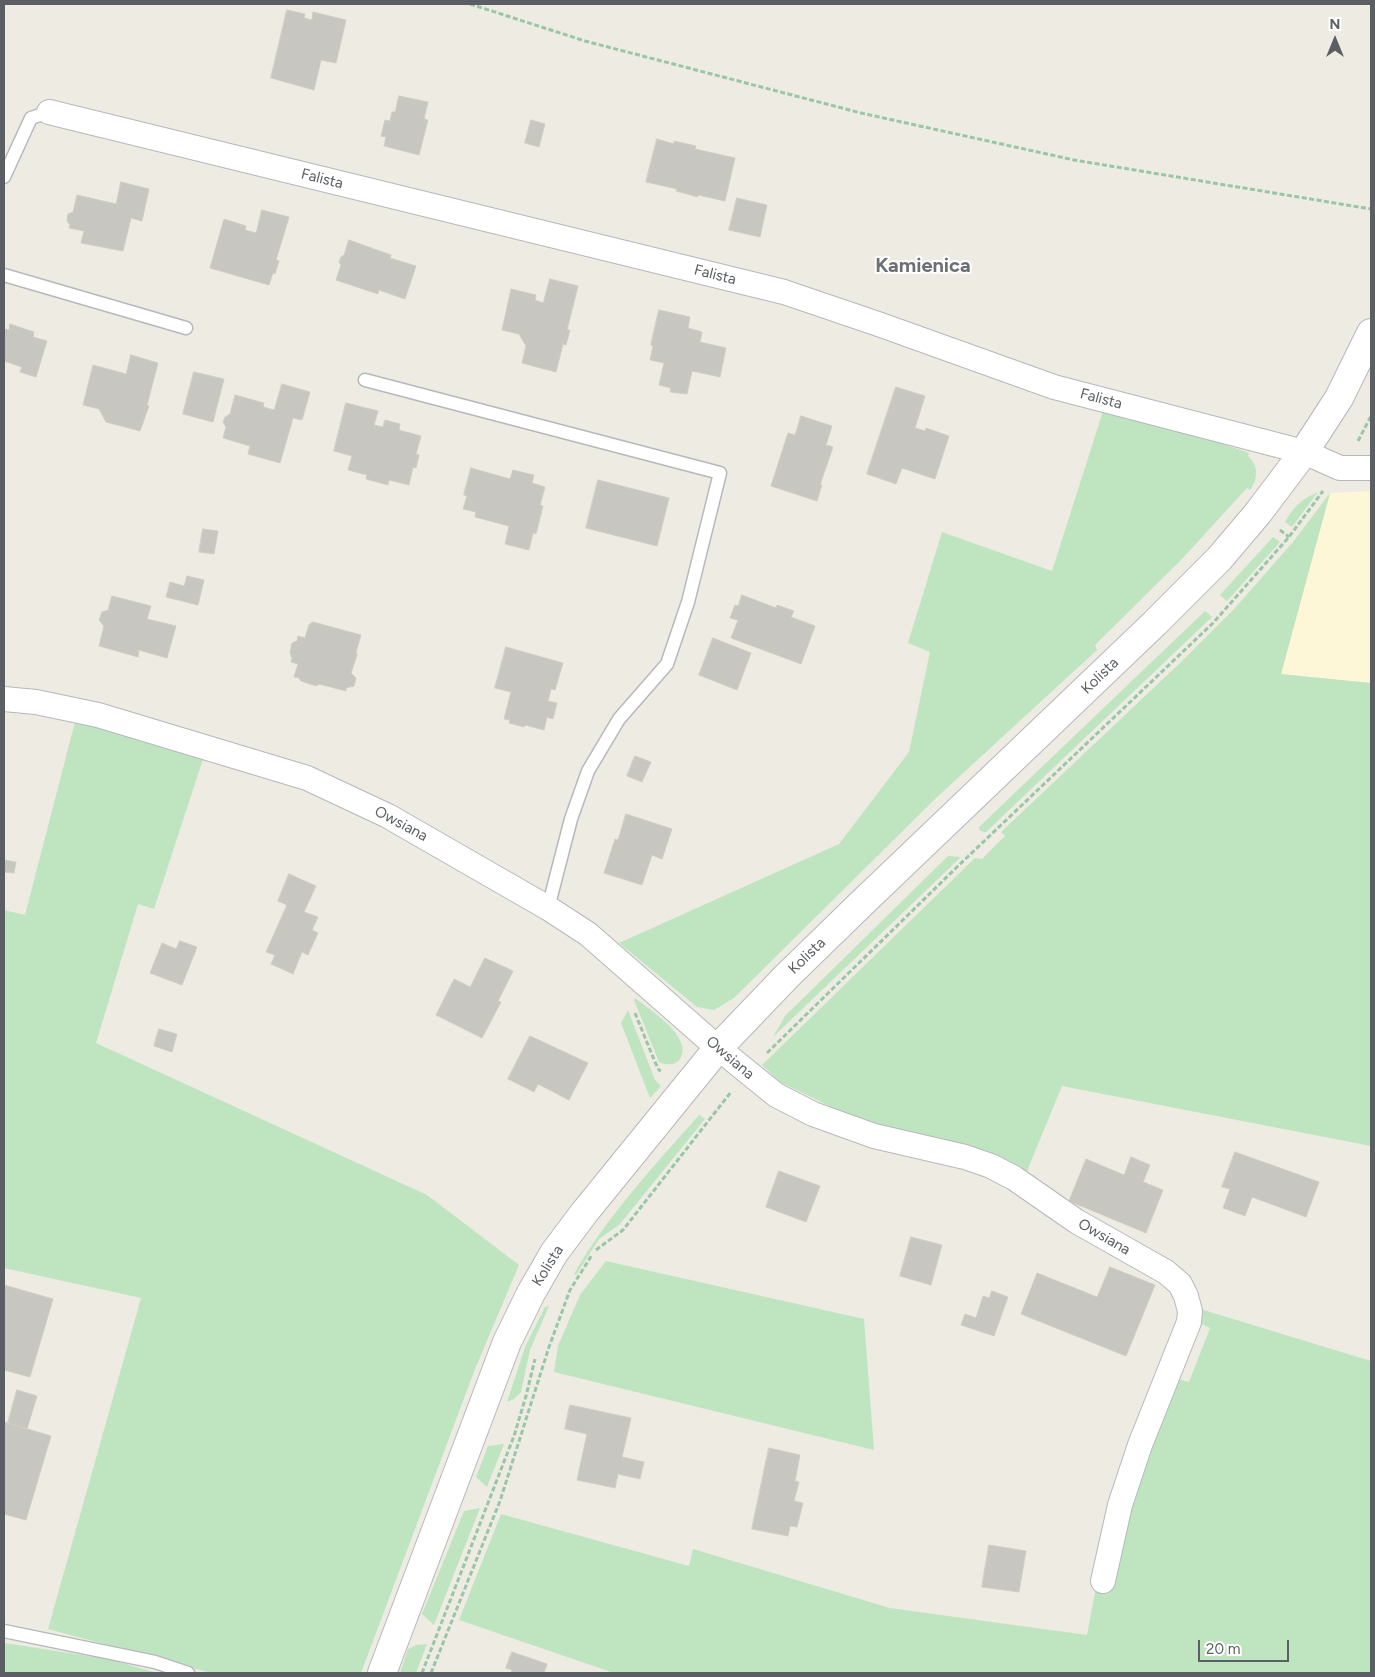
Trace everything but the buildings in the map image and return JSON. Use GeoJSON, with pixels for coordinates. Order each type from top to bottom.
{"type":"FeatureCollection","features":[{"type":"Feature","properties":{"kind":"street","name":"Falista"},"geometry":{"type":"LineString","coordinates":[[50,112],[784,292],[1054,386],[1304,452],[1340,468],[1371,468]]}},
{"type":"Feature","properties":{"kind":"street","name":"Kolista"},"geometry":{"type":"LineString","coordinates":[[382,1673],[508,1342],[531,1293],[554,1254],[584,1213],[718,1048],[787,976],[1148,630],[1219,559],[1258,513],[1304,452],[1339,398],[1371,333]]}},
{"type":"Feature","properties":{"kind":"street","name":"Owsiana"},"geometry":{"type":"LineString","coordinates":[[4,699],[36,702],[98,715],[307,778],[388,816],[548,908],[588,934],[718,1048],[776,1095],[814,1114],[874,1136],[965,1157],[991,1166],[1014,1178],[1076,1221],[1166,1272],[1180,1284],[1186,1296],[1190,1311],[1189,1322],[1140,1446],[1120,1504],[1103,1582]]}},
{"type":"Feature","properties":{"kind":"lane"},"geometry":{"type":"LineString","coordinates":[[4,177],[31,118],[50,112]]}},
{"type":"Feature","properties":{"kind":"lane"},"geometry":{"type":"LineString","coordinates":[[4,275],[186,328]]}},
{"type":"Feature","properties":{"kind":"lane"},"geometry":{"type":"LineString","coordinates":[[365,380],[720,473],[688,602],[667,664],[619,719],[588,771],[572,820],[548,908]]}},
{"type":"Feature","properties":{"kind":"lane"},"geometry":{"type":"LineString","coordinates":[[4,1631],[155,1662],[188,1673]]}},
{"type":"Feature","properties":{"kind":"path"},"geometry":{"type":"LineString","coordinates":[[470,4],[585,41],[871,115],[1074,160],[1371,209]]}},
{"type":"Feature","properties":{"kind":"path"},"geometry":{"type":"LineString","coordinates":[[431,1673],[500,1502],[549,1347],[570,1290],[596,1250],[623,1230],[747,1072],[958,866],[1213,623],[1289,537],[1356,445],[1371,416]]}},
{"type":"Feature","properties":{"kind":"path"},"geometry":{"type":"LineString","coordinates":[[636,977],[628,996],[659,1070],[672,1072],[719,1108]]}},
{"type":"Feature","properties":{"kind":"path"},"geometry":{"type":"LineString","coordinates":[[422,1673],[514,1436],[535,1357]]}},
{"type":"Feature","properties":{"kind":"shaded area"},"geometry":{"type":"Polygon","coordinates":[[[1371,491],[1371,683],[1281,674],[1330,493],[1371,491]]]}},
{"type":"Feature","properties":{"kind":"green space"},"geometry":{"type":"Polygon","coordinates":[[[1104,408],[1189,432],[1249,453],[1248,456],[1256,468],[1253,486],[1250,490],[1247,488],[1182,559],[1095,645],[1097,650],[936,798],[734,998],[714,1010],[697,1007],[619,943],[839,844],[909,752],[930,652],[908,643],[942,532],[1052,571],[1104,408]]]}},
{"type":"Feature","properties":{"kind":"green space"},"geometry":{"type":"Polygon","coordinates":[[[1318,492],[1292,527],[1285,522],[1299,504],[1318,492]]]}},
{"type":"Feature","properties":{"kind":"green space"},"geometry":{"type":"Polygon","coordinates":[[[1330,493],[1281,674],[1371,683],[1371,1146],[1062,1086],[1025,1176],[893,1132],[846,1114],[780,1082],[762,1065],[975,858],[982,859],[1005,836],[1001,832],[1180,663],[1235,608],[1293,542],[1330,493]]]}},
{"type":"Feature","properties":{"kind":"green space"},"geometry":{"type":"Polygon","coordinates":[[[1273,537],[1280,542],[1227,601],[1220,595],[1273,537]]]}},
{"type":"Feature","properties":{"kind":"green space"},"geometry":{"type":"Polygon","coordinates":[[[1205,611],[1212,617],[986,832],[980,831],[979,827],[1205,611]]]}},
{"type":"Feature","properties":{"kind":"green space"},"geometry":{"type":"Polygon","coordinates":[[[76,718],[204,756],[154,909],[138,904],[96,1043],[427,1195],[519,1265],[475,1369],[361,1673],[211,1673],[48,1629],[141,1298],[4,1268],[4,910],[25,915],[76,718]]]}},
{"type":"Feature","properties":{"kind":"green space"},"geometry":{"type":"Polygon","coordinates":[[[948,856],[961,857],[773,1037],[785,1016],[948,856]]]}},
{"type":"Feature","properties":{"kind":"green space"},"geometry":{"type":"Polygon","coordinates":[[[635,998],[660,1017],[676,1033],[683,1051],[676,1063],[667,1064],[659,1062],[634,1000],[635,998]]]}},
{"type":"Feature","properties":{"kind":"green space"},"geometry":{"type":"Polygon","coordinates":[[[628,1010],[655,1080],[661,1086],[650,1098],[621,1023],[628,1010]]]}},
{"type":"Feature","properties":{"kind":"green space"},"geometry":{"type":"Polygon","coordinates":[[[699,1115],[705,1119],[620,1224],[599,1239],[576,1275],[574,1274],[616,1211],[699,1115]]]}},
{"type":"Feature","properties":{"kind":"green space"},"geometry":{"type":"Polygon","coordinates":[[[606,1261],[864,1319],[874,1450],[554,1372],[558,1346],[580,1295],[606,1261]]]}},
{"type":"Feature","properties":{"kind":"green space"},"geometry":{"type":"Polygon","coordinates":[[[549,1306],[530,1350],[521,1392],[514,1399],[507,1402],[525,1347],[545,1307],[549,1306]]]}},
{"type":"Feature","properties":{"kind":"green space"},"geometry":{"type":"Polygon","coordinates":[[[1197,1308],[1371,1361],[1371,1673],[614,1673],[459,1620],[501,1514],[689,1566],[693,1549],[890,1608],[1087,1635],[1096,1587],[1125,1516],[1173,1378],[1189,1382],[1210,1328],[1197,1322],[1197,1308]]]}},
{"type":"Feature","properties":{"kind":"green space"},"geometry":{"type":"Polygon","coordinates":[[[504,1444],[487,1487],[476,1477],[488,1446],[504,1444]]]}},
{"type":"Feature","properties":{"kind":"green space"},"geometry":{"type":"Polygon","coordinates":[[[480,1508],[434,1625],[422,1614],[464,1511],[480,1508]]]}},
{"type":"Feature","properties":{"kind":"green space"},"geometry":{"type":"Polygon","coordinates":[[[4,1643],[109,1659],[157,1673],[4,1673],[4,1643]]]}},
{"type":"Feature","properties":{"kind":"green space"},"geometry":{"type":"Polygon","coordinates":[[[427,1644],[416,1673],[400,1673],[408,1649],[416,1645],[427,1644]]]}},
{"type":"Feature","properties":{"kind":"district","name":"Kamienica"},"geometry":{"type":"Point","coordinates":[923,266]}}]}
